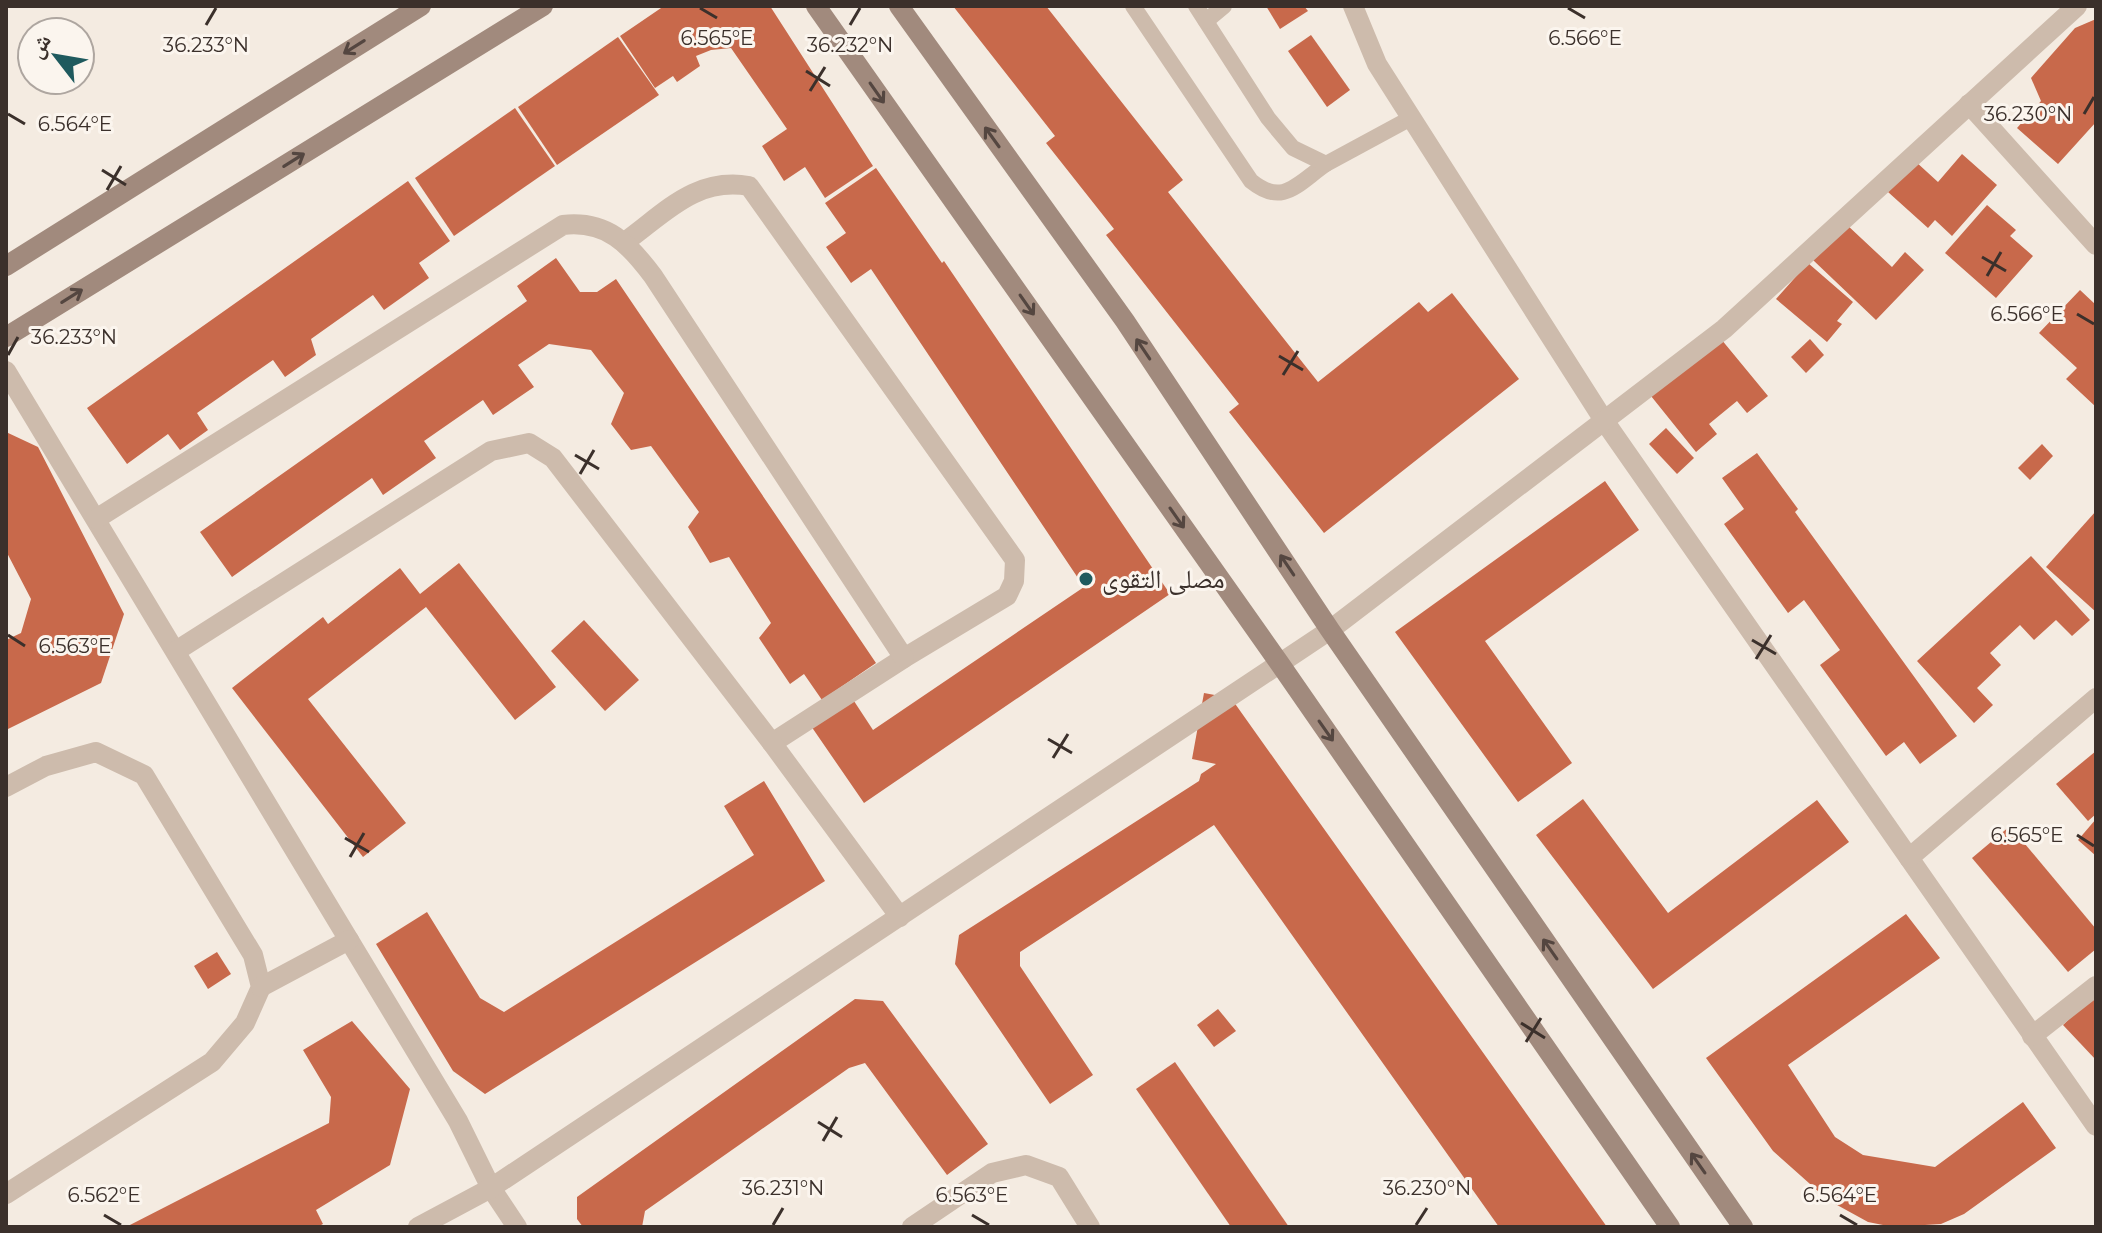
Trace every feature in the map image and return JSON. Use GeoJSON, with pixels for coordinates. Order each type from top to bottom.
{"type":"FeatureCollection","features":[{"type":"Feature","properties":{"kind":"main road"},"geometry":{"type":"LineString","coordinates":[[6,266],[421,6]]}},
{"type":"Feature","properties":{"kind":"main road"},"geometry":{"type":"LineString","coordinates":[[6,337],[543,6]]}},
{"type":"Feature","properties":{"kind":"main road"},"geometry":{"type":"LineString","coordinates":[[816,6],[1280,664],[1670,1227]]}},
{"type":"Feature","properties":{"kind":"main road"},"geometry":{"type":"LineString","coordinates":[[899,6],[1125,321],[1330,630],[1743,1227]]}},
{"type":"Feature","properties":{"kind":"street"},"geometry":{"type":"LineString","coordinates":[[1353,6],[1377,64],[1605,422],[2096,1126]]}},
{"type":"Feature","properties":{"kind":"street"},"geometry":{"type":"LineString","coordinates":[[418,1227],[491,1188],[1330,630],[1724,329],[2077,6]]}},
{"type":"Feature","properties":{"kind":"street"},"geometry":{"type":"LineString","coordinates":[[1969,104],[2096,245]]}},
{"type":"Feature","properties":{"kind":"street"},"geometry":{"type":"LineString","coordinates":[[626,241],[701,187],[726,182],[749,186],[1015,560],[1014,581],[1007,596],[772,743]]}},
{"type":"Feature","properties":{"kind":"street"},"geometry":{"type":"LineString","coordinates":[[96,519],[563,225],[581,223],[626,241],[653,276],[904,658]]}},
{"type":"Feature","properties":{"kind":"street"},"geometry":{"type":"LineString","coordinates":[[6,371],[458,1121],[491,1188],[517,1227]]}},
{"type":"Feature","properties":{"kind":"street"},"geometry":{"type":"LineString","coordinates":[[176,651],[491,451],[529,443],[553,458],[772,743],[900,917]]}},
{"type":"Feature","properties":{"kind":"street"},"geometry":{"type":"LineString","coordinates":[[1909,858],[2096,698]]}},
{"type":"Feature","properties":{"kind":"street"},"geometry":{"type":"LineString","coordinates":[[6,787],[46,766],[96,752],[144,775],[253,955],[261,987]]}},
{"type":"Feature","properties":{"kind":"street"},"geometry":{"type":"LineString","coordinates":[[6,1194],[212,1062],[245,1023],[261,987],[349,940]]}},
{"type":"Feature","properties":{"kind":"street"},"geometry":{"type":"LineString","coordinates":[[2032,1036],[2096,986]]}},
{"type":"Feature","properties":{"kind":"street"},"geometry":{"type":"LineString","coordinates":[[912,1227],[992,1173],[1026,1165],[1059,1177],[1090,1227]]}},
{"type":"Feature","properties":{"kind":"lane"},"geometry":{"type":"LineString","coordinates":[[1133,6],[1251,181],[1266,193],[1282,194],[1326,164],[1411,118]]}},
{"type":"Feature","properties":{"kind":"lane"},"geometry":{"type":"LineString","coordinates":[[1196,6],[1268,118],[1293,148],[1326,164]]}},
{"type":"Feature","properties":{"kind":"lane"},"geometry":{"type":"LineString","coordinates":[[1206,21],[1224,6]]}},
{"type":"Feature","properties":{"kind":"building"},"geometry":{"type":"Polygon","coordinates":[[[664,6],[770,6],[873,166],[825,198],[805,167],[784,181],[762,146],[787,129],[731,48],[711,50],[696,56],[700,66],[677,82],[673,76],[655,88],[620,36],[664,6]]]}},
{"type":"Feature","properties":{"kind":"building"},"geometry":{"type":"Polygon","coordinates":[[[953,6],[1046,6],[1183,180],[1168,192],[1318,382],[1419,302],[1428,312],[1452,293],[1519,379],[1324,533],[1229,412],[1239,404],[1106,235],[1114,229],[1046,143],[1055,136],[953,6]]]}},
{"type":"Feature","properties":{"kind":"building"},"geometry":{"type":"Polygon","coordinates":[[[1266,6],[1304,6],[1308,11],[1280,29],[1266,6]]]}},
{"type":"Feature","properties":{"kind":"building"},"geometry":{"type":"Polygon","coordinates":[[[2096,19],[2096,122],[2058,164],[2017,128],[2041,101],[2031,78],[2075,28],[2096,19]]]}},
{"type":"Feature","properties":{"kind":"building"},"geometry":{"type":"Polygon","coordinates":[[[1311,35],[1350,90],[1327,107],[1288,51],[1311,35]]]}},
{"type":"Feature","properties":{"kind":"building"},"geometry":{"type":"Polygon","coordinates":[[[618,37],[659,95],[557,165],[518,107],[618,37]]]}},
{"type":"Feature","properties":{"kind":"building"},"geometry":{"type":"Polygon","coordinates":[[[515,108],[555,166],[454,236],[415,178],[515,108]]]}},
{"type":"Feature","properties":{"kind":"building"},"geometry":{"type":"Polygon","coordinates":[[[1962,154],[1997,185],[1952,236],[1935,220],[1928,228],[1888,192],[1915,161],[1938,182],[1962,154]]]}},
{"type":"Feature","properties":{"kind":"building"},"geometry":{"type":"Polygon","coordinates":[[[876,168],[942,263],[944,261],[1170,594],[864,803],[811,726],[852,698],[873,730],[1084,587],[871,269],[851,283],[826,247],[846,233],[825,203],[876,168]]]}},
{"type":"Feature","properties":{"kind":"building"},"geometry":{"type":"Polygon","coordinates":[[[408,181],[450,241],[419,263],[429,278],[384,310],[373,295],[311,339],[316,355],[285,377],[273,360],[197,413],[208,430],[180,450],[168,434],[127,464],[87,408],[408,181]]]}},
{"type":"Feature","properties":{"kind":"building"},"geometry":{"type":"Polygon","coordinates":[[[1987,205],[2016,230],[2010,236],[2033,256],[1996,298],[1945,253],[1987,205]]]}},
{"type":"Feature","properties":{"kind":"building"},"geometry":{"type":"Polygon","coordinates":[[[1846,224],[1892,267],[1905,252],[1924,270],[1876,320],[1813,260],[1846,224]]]}},
{"type":"Feature","properties":{"kind":"building"},"geometry":{"type":"Polygon","coordinates":[[[556,258],[580,292],[597,292],[616,279],[876,663],[822,700],[804,674],[790,684],[759,638],[771,623],[729,557],[710,563],[688,527],[699,512],[651,446],[631,450],[611,424],[624,393],[591,350],[549,344],[518,365],[534,387],[493,415],[483,400],[424,441],[436,458],[383,495],[372,478],[232,577],[200,532],[527,301],[517,286],[556,258]]]}},
{"type":"Feature","properties":{"kind":"building"},"geometry":{"type":"Polygon","coordinates":[[[1808,263],[1853,302],[1837,321],[1842,324],[1827,342],[1776,299],[1808,263]]]}},
{"type":"Feature","properties":{"kind":"building"},"geometry":{"type":"Polygon","coordinates":[[[2080,290],[2096,305],[2096,407],[2066,379],[2077,368],[2039,333],[2080,290]]]}},
{"type":"Feature","properties":{"kind":"building"},"geometry":{"type":"Polygon","coordinates":[[[1721,339],[1768,396],[1747,413],[1737,401],[1709,424],[1717,434],[1696,452],[1651,396],[1721,339]]]}},
{"type":"Feature","properties":{"kind":"building"},"geometry":{"type":"Polygon","coordinates":[[[1810,339],[1824,355],[1806,373],[1791,357],[1810,339]]]}},
{"type":"Feature","properties":{"kind":"building"},"geometry":{"type":"Polygon","coordinates":[[[1666,428],[1694,458],[1677,474],[1649,444],[1666,428]]]}},
{"type":"Feature","properties":{"kind":"building"},"geometry":{"type":"Polygon","coordinates":[[[6,432],[38,447],[124,614],[101,683],[6,730],[6,640],[21,633],[31,599],[6,551],[6,432]]]}},
{"type":"Feature","properties":{"kind":"building"},"geometry":{"type":"Polygon","coordinates":[[[2042,444],[2053,456],[2030,480],[2018,468],[2042,444]]]}},
{"type":"Feature","properties":{"kind":"building"},"geometry":{"type":"Polygon","coordinates":[[[1757,453],[1798,509],[1795,512],[1957,736],[1920,764],[1904,742],[1886,756],[1820,665],[1840,650],[1804,600],[1788,613],[1724,524],[1744,509],[1722,478],[1757,453]]]}},
{"type":"Feature","properties":{"kind":"building"},"geometry":{"type":"Polygon","coordinates":[[[1605,481],[1639,530],[1485,641],[1572,763],[1518,802],[1395,632],[1605,481]]]}},
{"type":"Feature","properties":{"kind":"building"},"geometry":{"type":"Polygon","coordinates":[[[2096,511],[2096,612],[2046,567],[2096,511]]]}},
{"type":"Feature","properties":{"kind":"building"},"geometry":{"type":"Polygon","coordinates":[[[2031,556],[2090,620],[2072,636],[2056,620],[2034,640],[2020,625],[1990,653],[2001,665],[1977,688],[1993,705],[1974,723],[1917,661],[2031,556]]]}},
{"type":"Feature","properties":{"kind":"building"},"geometry":{"type":"Polygon","coordinates":[[[459,563],[556,687],[515,720],[426,607],[308,699],[406,823],[363,857],[232,688],[323,617],[328,624],[400,568],[420,594],[459,563]]]}},
{"type":"Feature","properties":{"kind":"building"},"geometry":{"type":"Polygon","coordinates":[[[584,620],[639,680],[605,711],[551,651],[584,620]]]}},
{"type":"Feature","properties":{"kind":"building"},"geometry":{"type":"Polygon","coordinates":[[[1204,693],[1231,698],[1607,1227],[1499,1227],[1214,825],[1020,952],[1020,966],[1093,1075],[1050,1104],[955,964],[959,935],[1199,781],[1201,774],[1216,764],[1192,759],[1204,693]]]}},
{"type":"Feature","properties":{"kind":"building"},"geometry":{"type":"Polygon","coordinates":[[[2096,751],[2096,814],[2088,821],[2056,784],[2096,751]]]}},
{"type":"Feature","properties":{"kind":"building"},"geometry":{"type":"Polygon","coordinates":[[[764,781],[825,881],[485,1094],[453,1071],[376,944],[427,912],[480,998],[504,1012],[754,855],[724,806],[764,781]]]}},
{"type":"Feature","properties":{"kind":"building"},"geometry":{"type":"Polygon","coordinates":[[[1583,799],[1668,913],[1817,800],[1849,842],[1653,989],[1536,835],[1583,799]]]}},
{"type":"Feature","properties":{"kind":"building"},"geometry":{"type":"Polygon","coordinates":[[[2096,819],[2096,856],[2078,840],[2096,819]]]}},
{"type":"Feature","properties":{"kind":"building"},"geometry":{"type":"Polygon","coordinates":[[[2010,826],[2096,929],[2096,949],[2068,972],[1972,858],[2010,826]]]}},
{"type":"Feature","properties":{"kind":"building"},"geometry":{"type":"Polygon","coordinates":[[[1906,914],[1940,958],[1788,1065],[1835,1137],[1863,1155],[1935,1167],[2023,1102],[2056,1148],[1964,1214],[1941,1224],[1893,1227],[1868,1222],[1828,1200],[1773,1151],[1706,1058],[1906,914]]]}},
{"type":"Feature","properties":{"kind":"building"},"geometry":{"type":"Polygon","coordinates":[[[217,952],[231,974],[208,989],[194,966],[217,952]]]}},
{"type":"Feature","properties":{"kind":"building"},"geometry":{"type":"Polygon","coordinates":[[[2096,993],[2096,1060],[2063,1025],[2096,993]]]}},
{"type":"Feature","properties":{"kind":"building"},"geometry":{"type":"Polygon","coordinates":[[[855,999],[883,1001],[988,1144],[947,1175],[865,1063],[849,1068],[645,1211],[642,1227],[583,1227],[577,1219],[577,1197],[855,999]]]}},
{"type":"Feature","properties":{"kind":"building"},"geometry":{"type":"Polygon","coordinates":[[[1218,1009],[1236,1031],[1214,1047],[1197,1025],[1218,1009]]]}},
{"type":"Feature","properties":{"kind":"building"},"geometry":{"type":"Polygon","coordinates":[[[352,1021],[410,1089],[390,1165],[316,1210],[323,1224],[317,1227],[126,1227],[329,1123],[331,1097],[303,1050],[352,1021]]]}},
{"type":"Feature","properties":{"kind":"building"},"geometry":{"type":"Polygon","coordinates":[[[1175,1062],[1289,1227],[1231,1227],[1136,1089],[1175,1062]]]}},
{"type":"Feature","properties":{"kind":"place","name":"مصلى التقوى"},"geometry":{"type":"Point","coordinates":[1086,579]}}]}
